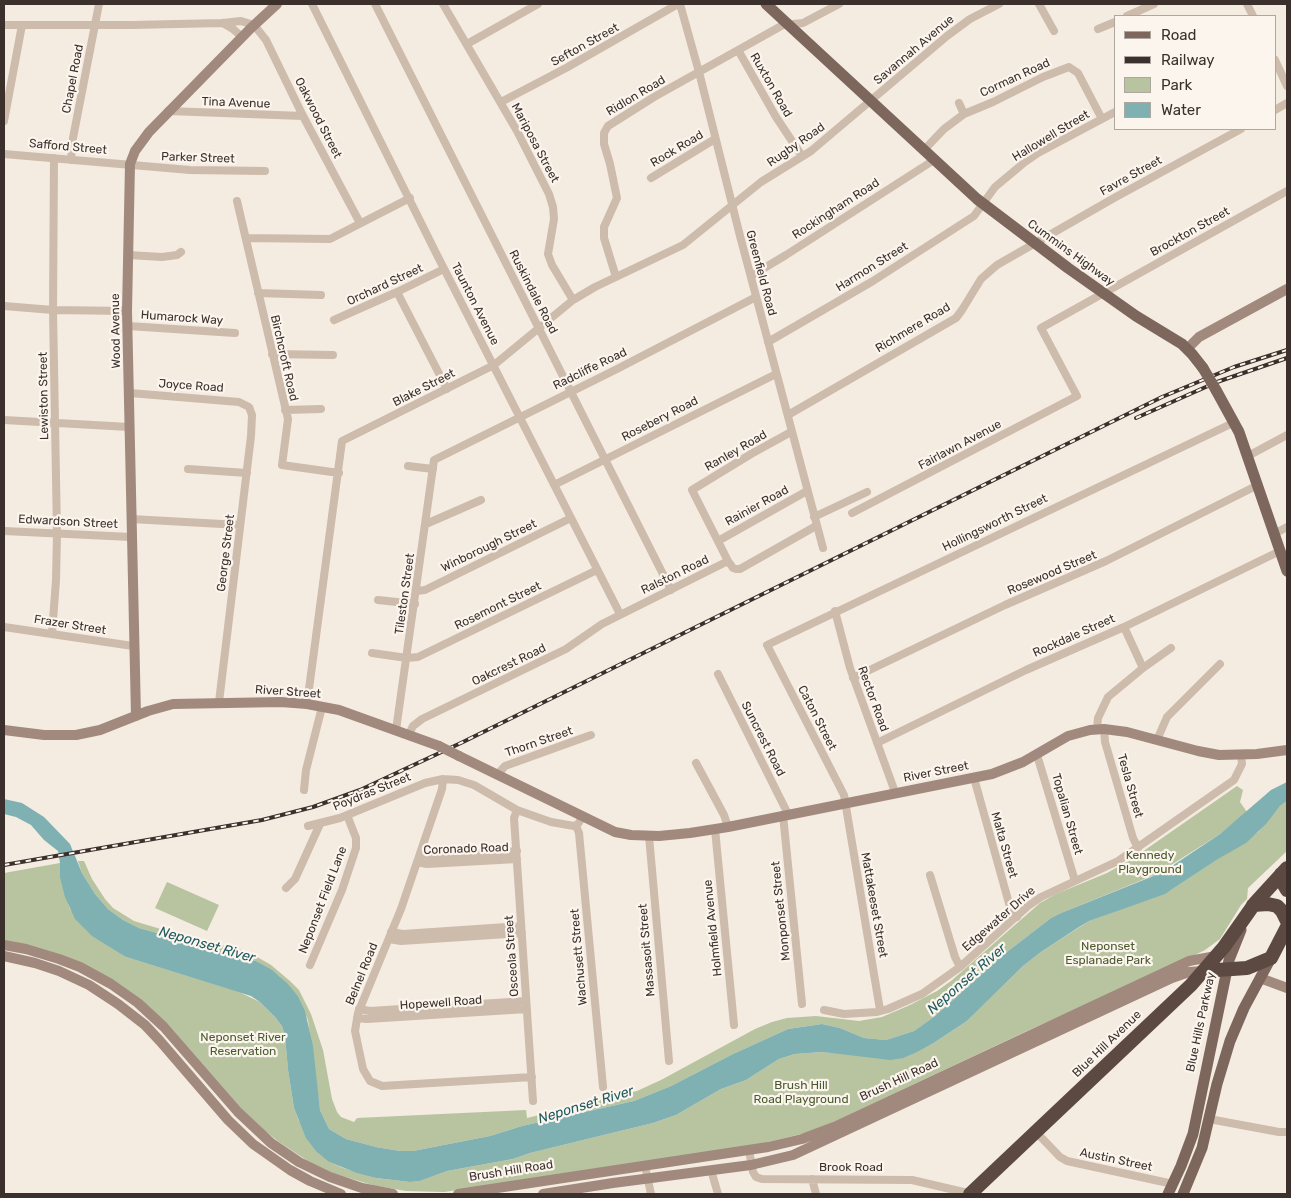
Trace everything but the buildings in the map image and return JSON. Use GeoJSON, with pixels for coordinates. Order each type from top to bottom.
{"type":"FeatureCollection","features":[{"type":"Feature","properties":{"kind":"highway"},"geometry":{"type":"LineString","coordinates":[[1284,871],[1283,884],[1287,890]]}},
{"type":"Feature","properties":{"kind":"highway","name":"Blue Hills Parkway"},"geometry":{"type":"LineString","coordinates":[[1253,905],[1284,871]]}},
{"type":"Feature","properties":{"kind":"highway"},"geometry":{"type":"LineString","coordinates":[[1253,905],[1268,904],[1277,906],[1282,910],[1287,921]]}},
{"type":"Feature","properties":{"kind":"highway","name":"Blue Hill Avenue"},"geometry":{"type":"LineString","coordinates":[[971,1194],[1184,992],[1216,956],[1253,905]]}},
{"type":"Feature","properties":{"kind":"highway"},"geometry":{"type":"LineString","coordinates":[[1271,958],[1287,927]]}},
{"type":"Feature","properties":{"kind":"highway","name":"Brush Hill Road"},"geometry":{"type":"LineString","coordinates":[[1204,971],[1250,967],[1271,958]]}},
{"type":"Feature","properties":{"kind":"main road","name":"Wood Avenue"},"geometry":{"type":"LineString","coordinates":[[136,716],[127,311],[130,164],[142,140],[242,37],[277,4]]}},
{"type":"Feature","properties":{"kind":"main road","name":"Cummins Highway"},"geometry":{"type":"LineString","coordinates":[[766,4],[982,204],[1103,293],[1187,349],[1203,368],[1235,422],[1287,571]]}},
{"type":"Feature","properties":{"kind":"main road"},"geometry":{"type":"LineString","coordinates":[[1187,349],[1199,337],[1287,289]]}},
{"type":"Feature","properties":{"kind":"main road","name":"River Street"},"geometry":{"type":"LineString","coordinates":[[4,730],[44,735],[76,735],[106,728],[154,709],[173,704],[266,701],[322,706],[409,734],[439,746],[615,832],[649,836],[680,835],[715,829],[895,792],[974,778],[1008,768],[1037,755],[1072,735],[1100,729],[1127,732],[1205,753],[1241,755],[1287,750]]}},
{"type":"Feature","properties":{"kind":"main road","name":"Blue Hills Parkway"},"geometry":{"type":"LineString","coordinates":[[1171,1189],[1193,1134],[1227,970],[1234,946],[1253,905]]}},
{"type":"Feature","properties":{"kind":"main road"},"geometry":{"type":"LineString","coordinates":[[4,945],[49,956],[80,968],[120,991],[160,1023],[234,1108],[271,1143],[295,1159],[320,1172],[352,1185],[379,1193],[393,1194]]}},
{"type":"Feature","properties":{"kind":"main road"},"geometry":{"type":"LineString","coordinates":[[4,956],[48,967],[80,981],[118,1004],[151,1031],[228,1120],[253,1144],[290,1170],[341,1194]]}},
{"type":"Feature","properties":{"kind":"main road","name":"Brush Hill Road"},"geometry":{"type":"LineString","coordinates":[[543,1194],[574,1192],[647,1178],[751,1165],[781,1159],[804,1151],[1189,961],[1216,956]]}},
{"type":"Feature","properties":{"kind":"main road"},"geometry":{"type":"LineString","coordinates":[[1183,1194],[1198,1159],[1230,1041],[1244,1008],[1271,958]]}},
{"type":"Feature","properties":{"kind":"main road","name":"Brush Hill Road"},"geometry":{"type":"LineString","coordinates":[[458,1194],[508,1191],[645,1166],[779,1145],[818,1133],[942,1082],[1172,978],[1186,973],[1204,971]]}},
{"type":"Feature","properties":{"kind":"main road"},"geometry":{"type":"LineString","coordinates":[[1260,978],[1287,988]]}},
{"type":"Feature","properties":{"kind":"main road"},"geometry":{"type":"LineString","coordinates":[[151,1031],[160,1023]]}},
{"type":"Feature","properties":{"kind":"main road"},"geometry":{"type":"LineString","coordinates":[[1213,1038],[1214,1042],[1220,1046],[1230,1041]]}},
{"type":"Feature","properties":{"kind":"main road"},"geometry":{"type":"LineString","coordinates":[[1208,1059],[1219,1055],[1222,1058],[1223,1065]]}},
{"type":"Feature","properties":{"kind":"street","name":"Chapel Road"},"geometry":{"type":"LineString","coordinates":[[72,160],[73,138],[99,4]]}},
{"type":"Feature","properties":{"kind":"street","name":"Taunton Avenue"},"geometry":{"type":"LineString","coordinates":[[312,4],[444,269],[620,614]]}},
{"type":"Feature","properties":{"kind":"street","name":"Ruskindale Road"},"geometry":{"type":"LineString","coordinates":[[376,4],[671,590]]}},
{"type":"Feature","properties":{"kind":"street","name":"Mariposa Street"},"geometry":{"type":"LineString","coordinates":[[443,4],[501,102],[549,194],[554,219],[548,254],[552,265],[573,300]]}},
{"type":"Feature","properties":{"kind":"street"},"geometry":{"type":"LineString","coordinates":[[467,44],[538,4]]}},
{"type":"Feature","properties":{"kind":"street","name":"Greenfield Road"},"geometry":{"type":"LineString","coordinates":[[679,4],[700,72],[715,139],[823,548]]}},
{"type":"Feature","properties":{"kind":"street","name":"Sefton Street"},"geometry":{"type":"LineString","coordinates":[[501,102],[566,68],[679,4]]}},
{"type":"Feature","properties":{"kind":"street","name":"Ridlon Road"},"geometry":{"type":"LineString","coordinates":[[616,277],[604,238],[604,227],[617,198],[613,173],[604,144],[604,133],[608,126],[783,25],[802,23],[839,4]]}},
{"type":"Feature","properties":{"kind":"street","name":"Savannah Avenue"},"geometry":{"type":"LineString","coordinates":[[871,101],[946,36],[970,19],[999,4]]}},
{"type":"Feature","properties":{"kind":"street"},"geometry":{"type":"LineString","coordinates":[[1038,4],[1054,31]]}},
{"type":"Feature","properties":{"kind":"street"},"geometry":{"type":"LineString","coordinates":[[1140,10],[1154,4]]}},
{"type":"Feature","properties":{"kind":"street"},"geometry":{"type":"LineString","coordinates":[[4,25],[132,25],[223,23],[241,20],[254,25]]}},
{"type":"Feature","properties":{"kind":"street"},"geometry":{"type":"LineString","coordinates":[[1098,29],[1114,22]]}},
{"type":"Feature","properties":{"kind":"street"},"geometry":{"type":"LineString","coordinates":[[223,23],[242,37]]}},
{"type":"Feature","properties":{"kind":"street"},"geometry":{"type":"LineString","coordinates":[[4,121],[22,25]]}},
{"type":"Feature","properties":{"kind":"street","name":"Oakwood Street"},"geometry":{"type":"LineString","coordinates":[[254,25],[266,40],[303,116],[360,223]]}},
{"type":"Feature","properties":{"kind":"street","name":"Ruxton Road"},"geometry":{"type":"LineString","coordinates":[[738,50],[776,117],[802,156]]}},
{"type":"Feature","properties":{"kind":"street"},"geometry":{"type":"LineString","coordinates":[[1276,62],[1287,86]]}},
{"type":"Feature","properties":{"kind":"street","name":"Corman Road"},"geometry":{"type":"LineString","coordinates":[[924,151],[944,129],[964,114],[993,102],[1043,76],[1069,67],[1078,72],[1102,119]]}},
{"type":"Feature","properties":{"kind":"street","name":"Rugby Road"},"geometry":{"type":"LineString","coordinates":[[733,205],[761,182],[811,151],[871,101]]}},
{"type":"Feature","properties":{"kind":"street"},"geometry":{"type":"LineString","coordinates":[[959,103],[964,114]]}},
{"type":"Feature","properties":{"kind":"street"},"geometry":{"type":"LineString","coordinates":[[1276,109],[1287,103]]}},
{"type":"Feature","properties":{"kind":"street","name":"Tina Avenue"},"geometry":{"type":"LineString","coordinates":[[168,112],[303,116]]}},
{"type":"Feature","properties":{"kind":"street","name":"Hallowell Street"},"geometry":{"type":"LineString","coordinates":[[982,204],[995,187],[1025,162],[1114,113]]}},
{"type":"Feature","properties":{"kind":"street","name":"Favre Street"},"geometry":{"type":"LineString","coordinates":[[1034,243],[1239,130]]}},
{"type":"Feature","properties":{"kind":"street","name":"Rock Road"},"geometry":{"type":"LineString","coordinates":[[651,178],[715,139]]}},
{"type":"Feature","properties":{"kind":"street","name":"Safford Street"},"geometry":{"type":"LineString","coordinates":[[4,154],[130,164]]}},
{"type":"Feature","properties":{"kind":"street","name":"Lewiston Street"},"geometry":{"type":"LineString","coordinates":[[52,634],[57,534],[56,380],[53,310],[54,158]]}},
{"type":"Feature","properties":{"kind":"street","name":"Rockingham Road"},"geometry":{"type":"LineString","coordinates":[[751,276],[934,160]]}},
{"type":"Feature","properties":{"kind":"street","name":"Parker Street"},"geometry":{"type":"LineString","coordinates":[[130,164],[190,170],[265,171]]}},
{"type":"Feature","properties":{"kind":"street","name":"Brockton Street"},"geometry":{"type":"LineString","coordinates":[[1078,396],[1041,328],[1287,191]]}},
{"type":"Feature","properties":{"kind":"street"},"geometry":{"type":"LineString","coordinates":[[246,238],[330,239],[410,198]]}},
{"type":"Feature","properties":{"kind":"street","name":"Birchcroft Road"},"geometry":{"type":"LineString","coordinates":[[237,201],[288,419],[282,465],[339,473]]}},
{"type":"Feature","properties":{"kind":"street","name":"Harmon Street"},"geometry":{"type":"LineString","coordinates":[[768,342],[842,300],[974,216],[982,204]]}},
{"type":"Feature","properties":{"kind":"street","name":"Blake Street"},"geometry":{"type":"LineString","coordinates":[[307,704],[342,441],[494,365],[573,300],[595,287],[683,245],[733,205]]}},
{"type":"Feature","properties":{"kind":"street","name":"Richmere Road"},"geometry":{"type":"LineString","coordinates":[[788,415],[956,318],[987,273],[1034,243]]}},
{"type":"Feature","properties":{"kind":"street"},"geometry":{"type":"LineString","coordinates":[[128,255],[162,257],[177,255],[181,252]]}},
{"type":"Feature","properties":{"kind":"street","name":"Orchard Street"},"geometry":{"type":"LineString","coordinates":[[334,320],[444,269]]}},
{"type":"Feature","properties":{"kind":"street"},"geometry":{"type":"LineString","coordinates":[[397,292],[447,389]]}},
{"type":"Feature","properties":{"kind":"street"},"geometry":{"type":"LineString","coordinates":[[258,293],[321,296]]}},
{"type":"Feature","properties":{"kind":"street","name":"Radcliffe Road"},"geometry":{"type":"LineString","coordinates":[[434,460],[756,297]]}},
{"type":"Feature","properties":{"kind":"street"},"geometry":{"type":"LineString","coordinates":[[4,306],[53,310],[127,311]]}},
{"type":"Feature","properties":{"kind":"street","name":"Humarock Way"},"geometry":{"type":"LineString","coordinates":[[128,326],[235,333]]}},
{"type":"Feature","properties":{"kind":"street"},"geometry":{"type":"LineString","coordinates":[[272,354],[333,355]]}},
{"type":"Feature","properties":{"kind":"street","name":"Rosebery Road"},"geometry":{"type":"LineString","coordinates":[[554,485],[776,374]]}},
{"type":"Feature","properties":{"kind":"street","name":"Joyce Road"},"geometry":{"type":"LineString","coordinates":[[130,393],[223,400],[239,402],[249,407]]}},
{"type":"Feature","properties":{"kind":"street","name":"Fairlawn Avenue"},"geometry":{"type":"LineString","coordinates":[[852,513],[1078,396]]}},
{"type":"Feature","properties":{"kind":"street","name":"George Street"},"geometry":{"type":"LineString","coordinates":[[219,702],[252,436],[252,415],[249,407]]}},
{"type":"Feature","properties":{"kind":"street"},"geometry":{"type":"LineString","coordinates":[[285,410],[321,409]]}},
{"type":"Feature","properties":{"kind":"street"},"geometry":{"type":"LineString","coordinates":[[4,420],[129,427]]}},
{"type":"Feature","properties":{"kind":"street","name":"Hollingsworth Street"},"geometry":{"type":"LineString","coordinates":[[766,645],[1235,422]]}},
{"type":"Feature","properties":{"kind":"street","name":"Ranley Road"},"geometry":{"type":"LineString","coordinates":[[718,541],[692,490],[751,454],[792,432]]}},
{"type":"Feature","properties":{"kind":"street"},"geometry":{"type":"LineString","coordinates":[[1248,456],[1287,435]]}},
{"type":"Feature","properties":{"kind":"street","name":"Tileston Street"},"geometry":{"type":"LineString","coordinates":[[396,730],[434,460]]}},
{"type":"Feature","properties":{"kind":"street"},"geometry":{"type":"LineString","coordinates":[[408,466],[433,469]]}},
{"type":"Feature","properties":{"kind":"street"},"geometry":{"type":"LineString","coordinates":[[188,469],[247,473]]}},
{"type":"Feature","properties":{"kind":"street","name":"Rosewood Street"},"geometry":{"type":"LineString","coordinates":[[853,678],[1005,605],[1106,561],[1258,485]]}},
{"type":"Feature","properties":{"kind":"street","name":"Rainier Road"},"geometry":{"type":"LineString","coordinates":[[718,541],[808,491]]}},
{"type":"Feature","properties":{"kind":"street"},"geometry":{"type":"LineString","coordinates":[[814,516],[867,492]]}},
{"type":"Feature","properties":{"kind":"street"},"geometry":{"type":"LineString","coordinates":[[426,524],[481,500]]}},
{"type":"Feature","properties":{"kind":"street","name":"Winborough Street"},"geometry":{"type":"LineString","coordinates":[[416,591],[425,590],[571,518]]}},
{"type":"Feature","properties":{"kind":"street"},"geometry":{"type":"LineString","coordinates":[[131,519],[240,525]]}},
{"type":"Feature","properties":{"kind":"street","name":"Ralston Road"},"geometry":{"type":"LineString","coordinates":[[620,614],[728,561],[733,568],[740,569],[816,526]]}},
{"type":"Feature","properties":{"kind":"street"},"geometry":{"type":"LineString","coordinates":[[1274,534],[1287,527]]}},
{"type":"Feature","properties":{"kind":"street","name":"Edwardson Street"},"geometry":{"type":"LineString","coordinates":[[4,530],[131,537]]}},
{"type":"Feature","properties":{"kind":"street"},"geometry":{"type":"LineString","coordinates":[[718,541],[728,561]]}},
{"type":"Feature","properties":{"kind":"street","name":"Rockdale Street"},"geometry":{"type":"LineString","coordinates":[[877,743],[1014,676],[1124,627],[1280,551]]}},
{"type":"Feature","properties":{"kind":"street","name":"Rosemont Street"},"geometry":{"type":"LineString","coordinates":[[407,658],[421,656],[597,570]]}},
{"type":"Feature","properties":{"kind":"street"},"geometry":{"type":"LineString","coordinates":[[378,600],[415,604]]}},
{"type":"Feature","properties":{"kind":"street","name":"Rector Road"},"geometry":{"type":"LineString","coordinates":[[835,612],[853,678],[895,792]]}},
{"type":"Feature","properties":{"kind":"street","name":"Oakcrest Road"},"geometry":{"type":"LineString","coordinates":[[409,734],[413,726],[422,719],[566,649],[593,629],[620,614]]}},
{"type":"Feature","properties":{"kind":"street","name":"Frazer Street"},"geometry":{"type":"LineString","coordinates":[[4,627],[133,646]]}},
{"type":"Feature","properties":{"kind":"street"},"geometry":{"type":"LineString","coordinates":[[1124,627],[1143,668]]}},
{"type":"Feature","properties":{"kind":"street","name":"Caton Street"},"geometry":{"type":"LineString","coordinates":[[766,645],[846,803]]}},
{"type":"Feature","properties":{"kind":"street"},"geometry":{"type":"LineString","coordinates":[[1100,729],[1098,718],[1108,697],[1170,648]]}},
{"type":"Feature","properties":{"kind":"street"},"geometry":{"type":"LineString","coordinates":[[372,653],[407,658]]}},
{"type":"Feature","properties":{"kind":"street"},"geometry":{"type":"LineString","coordinates":[[1157,740],[1167,717],[1220,664]]}},
{"type":"Feature","properties":{"kind":"street","name":"Suncrest Road"},"geometry":{"type":"LineString","coordinates":[[718,674],[785,815]]}},
{"type":"Feature","properties":{"kind":"street"},"geometry":{"type":"LineString","coordinates":[[304,790],[306,770],[322,706]]}},
{"type":"Feature","properties":{"kind":"street","name":"Tesla Street"},"geometry":{"type":"LineString","coordinates":[[1100,729],[1108,750],[1133,838],[1138,848]]}},
{"type":"Feature","properties":{"kind":"street","name":"Thorn Street"},"geometry":{"type":"LineString","coordinates":[[498,774],[505,766],[591,735]]}},
{"type":"Feature","properties":{"kind":"street","name":"Topalian Street"},"geometry":{"type":"LineString","coordinates":[[1037,755],[1075,881]]}},
{"type":"Feature","properties":{"kind":"street","name":"Edgewater Drive"},"geometry":{"type":"LineString","coordinates":[[824,1010],[844,1014],[888,1009],[922,994],[960,967],[1048,892],[1105,868],[1138,848],[1234,780],[1242,764],[1241,755]]}},
{"type":"Feature","properties":{"kind":"street"},"geometry":{"type":"LineString","coordinates":[[696,763],[728,826]]}},
{"type":"Feature","properties":{"kind":"street","name":"Malta Street"},"geometry":{"type":"LineString","coordinates":[[974,778],[1010,907],[1017,917]]}},
{"type":"Feature","properties":{"kind":"street"},"geometry":{"type":"LineString","coordinates":[[443,779],[458,780],[474,785],[517,810],[558,824],[576,826],[583,816]]}},
{"type":"Feature","properties":{"kind":"street","name":"Poydras Street"},"geometry":{"type":"LineString","coordinates":[[314,825],[348,815],[425,782],[443,779]]}},
{"type":"Feature","properties":{"kind":"street","name":"Belnel Road"},"geometry":{"type":"LineString","coordinates":[[443,779],[442,789],[390,935],[359,1009],[356,1036],[363,1069],[368,1079],[382,1086],[532,1077]]}},
{"type":"Feature","properties":{"kind":"street","name":"Mattakeeset Street"},"geometry":{"type":"LineString","coordinates":[[846,803],[880,1010]]}},
{"type":"Feature","properties":{"kind":"street","name":"Osceola Street"},"geometry":{"type":"LineString","coordinates":[[517,810],[514,818],[533,1101]]}},
{"type":"Feature","properties":{"kind":"street","name":"Neponset Field Lane"},"geometry":{"type":"LineString","coordinates":[[310,965],[342,890],[356,848],[356,838],[348,815]]}},
{"type":"Feature","properties":{"kind":"street","name":"Monponset Street"},"geometry":{"type":"LineString","coordinates":[[785,815],[802,1004]]}},
{"type":"Feature","properties":{"kind":"street"},"geometry":{"type":"LineString","coordinates":[[314,825],[295,879],[286,888],[314,825]]}},
{"type":"Feature","properties":{"kind":"street","name":"Wachusett Street"},"geometry":{"type":"LineString","coordinates":[[576,826],[579,833],[603,1087]]}},
{"type":"Feature","properties":{"kind":"street","name":"Holmfield Avenue"},"geometry":{"type":"LineString","coordinates":[[715,829],[734,1024]]}},
{"type":"Feature","properties":{"kind":"street","name":"Massasoit Street"},"geometry":{"type":"LineString","coordinates":[[649,836],[669,1061]]}},
{"type":"Feature","properties":{"kind":"street","name":"Coronado Road"},"geometry":{"type":"LineString","coordinates":[[418,858],[427,864],[517,855]]}},
{"type":"Feature","properties":{"kind":"street"},"geometry":{"type":"LineString","coordinates":[[930,875],[954,957],[960,967]]}},
{"type":"Feature","properties":{"kind":"street"},"geometry":{"type":"LineString","coordinates":[[390,935],[401,941],[522,930]]}},
{"type":"Feature","properties":{"kind":"street","name":"Hopewell Road"},"geometry":{"type":"LineString","coordinates":[[359,1009],[370,1011],[527,1005]]}},
{"type":"Feature","properties":{"kind":"street","name":"Hopewell Road"},"geometry":{"type":"LineString","coordinates":[[357,1018],[367,1019],[527,1005]]}},
{"type":"Feature","properties":{"kind":"street"},"geometry":{"type":"LineString","coordinates":[[1209,1119],[1287,1132]]}},
{"type":"Feature","properties":{"kind":"street","name":"Austin Street"},"geometry":{"type":"LineString","coordinates":[[1036,1132],[1060,1157],[1067,1161],[1171,1189]]}},
{"type":"Feature","properties":{"kind":"street"},"geometry":{"type":"LineString","coordinates":[[749,1150],[751,1165]]}},
{"type":"Feature","properties":{"kind":"street","name":"Brook Road"},"geometry":{"type":"LineString","coordinates":[[751,1165],[753,1172],[759,1178],[912,1180],[971,1194]]}},
{"type":"Feature","properties":{"kind":"street"},"geometry":{"type":"LineString","coordinates":[[645,1166],[651,1194]]}},
{"type":"Feature","properties":{"kind":"street"},"geometry":{"type":"LineString","coordinates":[[711,1170],[718,1194]]}},
{"type":"Feature","properties":{"kind":"street"},"geometry":{"type":"LineString","coordinates":[[812,1179],[816,1194]]}},
{"type":"Feature","properties":{"kind":"green space","name":"Neponset River Reservation"},"geometry":{"type":"Polygon","coordinates":[[[1237,786],[1243,790],[1240,802],[1247,812],[1220,834],[1157,874],[1051,918],[1003,955],[935,1016],[914,1031],[886,1040],[864,1038],[840,1028],[822,1024],[788,1029],[733,1054],[671,1086],[634,1101],[522,1126],[490,1136],[413,1151],[376,1147],[346,1139],[329,1129],[320,1110],[308,1020],[298,996],[279,976],[256,961],[139,928],[123,920],[108,909],[95,894],[82,873],[78,861],[84,861],[92,879],[113,908],[134,921],[252,954],[271,965],[290,981],[299,990],[311,1014],[323,1050],[332,1099],[341,1117],[354,1122],[357,1118],[526,1110],[527,1118],[637,1091],[755,1029],[772,1022],[787,1018],[816,1016],[859,1021],[882,1017],[910,1005],[937,991],[951,981],[1040,903],[1056,894],[1107,873],[1132,859],[1237,786]]]}},
{"type":"Feature","properties":{"kind":"green space"},"geometry":{"type":"Polygon","coordinates":[[[1287,801],[1287,851],[1248,888],[1247,899],[1241,905],[1220,939],[1205,950],[1181,962],[1027,1031],[829,1124],[805,1133],[760,1144],[444,1192],[406,1191],[376,1186],[335,1174],[308,1161],[264,1130],[241,1108],[168,1024],[131,993],[4,941],[4,873],[60,863],[60,878],[70,909],[126,957],[239,992],[260,1002],[275,1017],[282,1026],[285,1036],[294,1108],[299,1121],[329,1162],[376,1178],[410,1182],[420,1181],[447,1171],[513,1159],[530,1153],[653,1123],[676,1115],[721,1089],[746,1080],[779,1059],[795,1054],[823,1052],[904,1058],[932,1044],[967,1021],[1023,966],[1041,952],[1089,921],[1171,890],[1258,832],[1280,806],[1287,801]]]}},
{"type":"Feature","properties":{"kind":"green space"},"geometry":{"type":"Polygon","coordinates":[[[167,882],[219,905],[207,931],[155,908],[167,882]]]}},
{"type":"Feature","properties":{"kind":"water"},"geometry":{"type":"Polygon","coordinates":[[[1287,782],[1287,801],[1280,806],[1266,824],[1246,843],[1165,894],[1089,921],[1079,927],[1023,966],[967,1021],[932,1044],[904,1058],[890,1060],[823,1052],[795,1054],[779,1059],[746,1080],[721,1089],[676,1115],[653,1123],[530,1153],[513,1159],[447,1171],[420,1181],[410,1182],[376,1178],[357,1173],[329,1162],[316,1151],[306,1138],[294,1108],[285,1036],[282,1026],[275,1017],[251,996],[126,957],[92,936],[75,919],[65,897],[60,878],[58,851],[44,840],[31,825],[16,817],[4,814],[4,799],[22,803],[44,817],[70,844],[82,873],[95,894],[108,909],[123,920],[139,928],[256,961],[272,970],[298,996],[305,1011],[313,1046],[320,1110],[329,1129],[346,1139],[376,1147],[413,1151],[490,1136],[522,1126],[634,1101],[671,1086],[733,1054],[788,1029],[822,1024],[840,1028],[864,1038],[886,1040],[914,1031],[935,1016],[1003,955],[1051,918],[1169,868],[1220,834],[1271,790],[1287,782]]]}},
{"type":"Feature","properties":{"kind":"railway"},"geometry":{"type":"LineString","coordinates":[[4,865],[262,820],[313,807],[360,790],[463,742],[1162,397],[1234,367],[1287,350]]}},
{"type":"Feature","properties":{"kind":"railway"},"geometry":{"type":"LineString","coordinates":[[1136,418],[1217,382],[1287,358]]}},
{"type":"Feature","properties":{"kind":"park label","name":"Kennedy Playground"},"geometry":{"type":"Point","coordinates":[1150,863]}},
{"type":"Feature","properties":{"kind":"park label","name":"Neponset Esplanade Park"},"geometry":{"type":"Point","coordinates":[1108,954]}},
{"type":"Feature","properties":{"kind":"park label","name":"Brush Hill Road Playground"},"geometry":{"type":"Point","coordinates":[801,1093]}},
{"type":"Feature","properties":{"kind":"water label","name":"Neponset River"},"geometry":{"type":"Point","coordinates":[207,945]}},
{"type":"Feature","properties":{"kind":"water label","name":"Neponset River"},"geometry":{"type":"Point","coordinates":[967,979]}},
{"type":"Feature","properties":{"kind":"water label","name":"Neponset River"},"geometry":{"type":"Point","coordinates":[586,1105]}}]}
